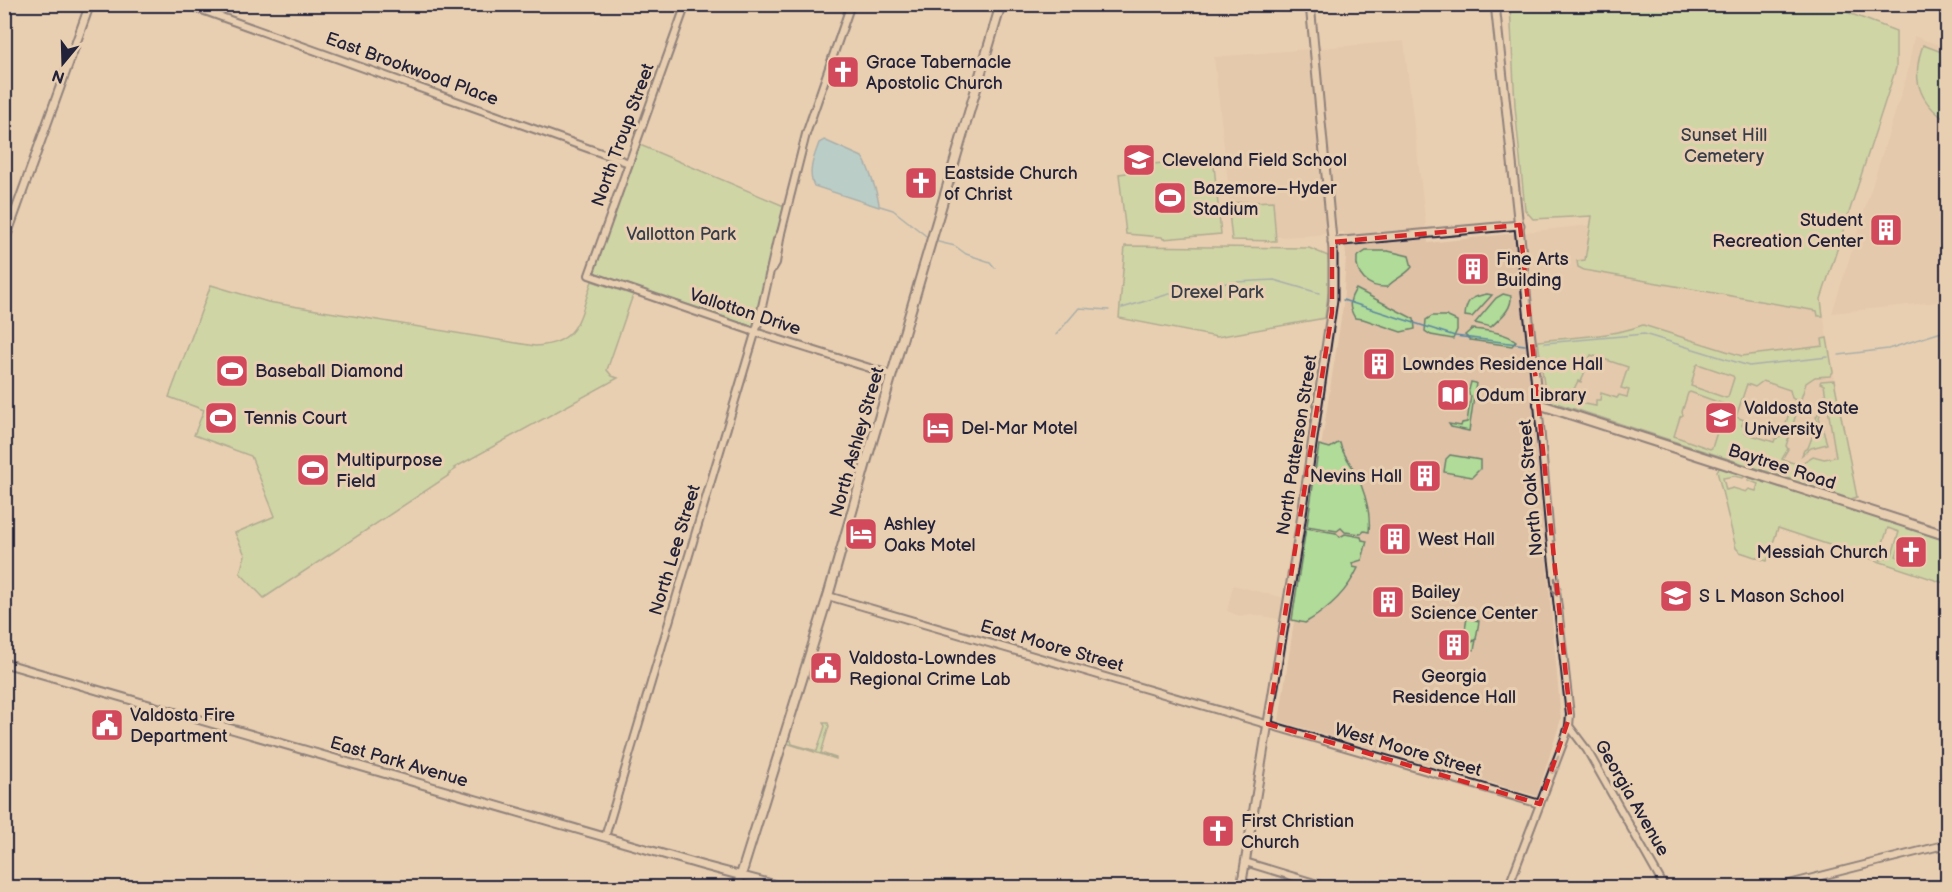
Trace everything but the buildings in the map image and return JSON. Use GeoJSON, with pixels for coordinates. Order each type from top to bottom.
{"type":"FeatureCollection","features":[{"type":"Feature","properties":{"kind":"main road"},"geometry":{"type":"LineString","coordinates":[[4,243],[90,4]]}},
{"type":"Feature","properties":{"kind":"main road","name":"North Ashley Street"},"geometry":{"type":"LineString","coordinates":[[737,888],[828,597],[1001,4]]}},
{"type":"Feature","properties":{"kind":"main road","name":"North Patterson Street"},"geometry":{"type":"LineString","coordinates":[[1241,888],[1332,312],[1334,279],[1332,242],[1310,4]]}},
{"type":"Feature","properties":{"kind":"main road","name":"North Oak Street"},"geometry":{"type":"LineString","coordinates":[[1495,4],[1538,404]]}},
{"type":"Feature","properties":{"kind":"main road"},"geometry":{"type":"LineString","coordinates":[[1332,242],[1520,225]]}},
{"type":"Feature","properties":{"kind":"main road","name":"Baytree Road"},"geometry":{"type":"LineString","coordinates":[[1538,404],[1947,536]]}},
{"type":"Feature","properties":{"kind":"main road","name":"East Park Avenue"},"geometry":{"type":"LineString","coordinates":[[4,663],[787,888]]}},
{"type":"Feature","properties":{"kind":"street","name":"East Brookwood Place"},"geometry":{"type":"LineString","coordinates":[[185,4],[629,163]]}},
{"type":"Feature","properties":{"kind":"street","name":"North Troup Street"},"geometry":{"type":"LineString","coordinates":[[589,275],[686,4]]}},
{"type":"Feature","properties":{"kind":"street","name":"North Lee Street"},"geometry":{"type":"LineString","coordinates":[[605,837],[771,272],[776,263],[781,233],[805,136],[851,4]]}},
{"type":"Feature","properties":{"kind":"street","name":"Vallotton Drive"},"geometry":{"type":"LineString","coordinates":[[589,275],[755,332],[892,375]]}},
{"type":"Feature","properties":{"kind":"street","name":"North Oak Street"},"geometry":{"type":"LineString","coordinates":[[1508,888],[1569,726],[1565,657],[1550,537],[1538,404]]}},
{"type":"Feature","properties":{"kind":"street","name":"East Moore Street"},"geometry":{"type":"LineString","coordinates":[[828,597],[1268,724]]}},
{"type":"Feature","properties":{"kind":"street","name":"West Moore Street"},"geometry":{"type":"LineString","coordinates":[[1268,724],[1540,804]]}},
{"type":"Feature","properties":{"kind":"street","name":"Georgia Avenue"},"geometry":{"type":"LineString","coordinates":[[1569,726],[1587,750],[1665,888]]}},
{"type":"Feature","properties":{"kind":"street"},"geometry":{"type":"LineString","coordinates":[[1773,888],[1947,844]]}},
{"type":"Feature","properties":{"kind":"street"},"geometry":{"type":"LineString","coordinates":[[1245,862],[1331,888]]}},
{"type":"Feature","properties":{"kind":"highlighted area"},"geometry":{"type":"Polygon","coordinates":[[[1520,225],[1570,715],[1540,804],[1268,724],[1332,312],[1332,242],[1520,225]]]}},
{"type":"Feature","properties":{"kind":"shaded area"},"geometry":{"type":"Polygon","coordinates":[[[1914,36],[1947,48],[1947,301],[1832,313],[1907,75],[1914,36]]]}},
{"type":"Feature","properties":{"kind":"shaded area","name":"Valdosta State University"},"geometry":{"type":"Polygon","coordinates":[[[1404,41],[1428,243],[1589,225],[1585,260],[1823,308],[1857,497],[1854,499],[1546,398],[1532,400],[1561,719],[1537,796],[1279,721],[1294,622],[1250,614],[1242,617],[1227,611],[1233,585],[1297,601],[1343,306],[1346,256],[1344,232],[1305,236],[1234,238],[1214,57],[1404,41]]]}},
{"type":"Feature","properties":{"kind":"green space","name":"Sunset Hill Cemetery"},"geometry":{"type":"Polygon","coordinates":[[[1510,5],[1828,5],[1896,31],[1896,68],[1821,299],[1823,316],[1818,316],[1817,311],[1584,270],[1578,267],[1577,261],[1585,260],[1592,216],[1533,219],[1525,210],[1515,106],[1510,5]]]}},
{"type":"Feature","properties":{"kind":"green space"},"geometry":{"type":"Polygon","coordinates":[[[1923,45],[1947,54],[1947,121],[1929,105],[1920,88],[1918,68],[1923,45]]]}},
{"type":"Feature","properties":{"kind":"green space","name":"Vallotton Park"},"geometry":{"type":"Polygon","coordinates":[[[640,145],[784,206],[753,327],[595,273],[594,269],[640,145]]]}},
{"type":"Feature","properties":{"kind":"green space","name":"Bazemore–Hyder Stadium"},"geometry":{"type":"Polygon","coordinates":[[[1213,156],[1221,234],[1163,239],[1162,237],[1126,234],[1119,174],[1126,173],[1131,166],[1163,163],[1163,159],[1174,158],[1175,162],[1213,156]]]}},
{"type":"Feature","properties":{"kind":"green space"},"geometry":{"type":"Polygon","coordinates":[[[1273,201],[1276,241],[1232,240],[1228,203],[1273,201]]]}},
{"type":"Feature","properties":{"kind":"green space","name":"Drexel Park"},"geometry":{"type":"Polygon","coordinates":[[[1125,246],[1309,248],[1328,256],[1330,279],[1325,318],[1217,337],[1119,318],[1125,246]]]}},
{"type":"Feature","properties":{"kind":"green space"},"geometry":{"type":"Polygon","coordinates":[[[1366,251],[1388,251],[1409,256],[1412,267],[1387,287],[1374,285],[1364,280],[1358,270],[1357,257],[1366,251]]]}},
{"type":"Feature","properties":{"kind":"green space"},"geometry":{"type":"Polygon","coordinates":[[[592,281],[633,295],[607,370],[612,376],[618,378],[454,468],[456,469],[451,474],[264,598],[240,573],[245,555],[235,533],[275,516],[251,456],[194,435],[204,410],[169,397],[211,285],[268,302],[535,346],[550,344],[569,334],[580,317],[592,281]]]}},
{"type":"Feature","properties":{"kind":"green space"},"geometry":{"type":"Polygon","coordinates":[[[1356,289],[1414,319],[1415,329],[1401,332],[1355,318],[1350,303],[1356,289]]]}},
{"type":"Feature","properties":{"kind":"green space"},"geometry":{"type":"Polygon","coordinates":[[[1503,294],[1511,296],[1511,301],[1502,317],[1491,327],[1475,323],[1496,298],[1503,294]]]}},
{"type":"Feature","properties":{"kind":"green space"},"geometry":{"type":"Polygon","coordinates":[[[1492,295],[1472,317],[1465,316],[1468,302],[1477,296],[1492,295]]]}},
{"type":"Feature","properties":{"kind":"green space"},"geometry":{"type":"Polygon","coordinates":[[[1432,316],[1446,316],[1457,321],[1457,330],[1453,339],[1431,335],[1425,331],[1426,320],[1432,316]]]}},
{"type":"Feature","properties":{"kind":"green space"},"geometry":{"type":"Polygon","coordinates":[[[1643,325],[1742,356],[1823,346],[1822,339],[1827,338],[1833,372],[1830,376],[1815,377],[1806,383],[1786,446],[1788,449],[1782,459],[1799,465],[1813,456],[1824,459],[1836,457],[1824,385],[1820,383],[1834,380],[1857,497],[1851,499],[1546,398],[1538,341],[1592,336],[1643,325]],[[1591,355],[1589,359],[1582,358],[1581,362],[1587,365],[1581,382],[1578,381],[1574,389],[1579,392],[1574,399],[1596,406],[1596,400],[1600,400],[1601,393],[1617,398],[1619,395],[1627,397],[1629,390],[1621,388],[1628,367],[1591,355]],[[1698,364],[1691,386],[1728,397],[1733,376],[1698,364]],[[1763,381],[1755,387],[1747,384],[1736,417],[1744,420],[1742,425],[1746,430],[1745,433],[1774,442],[1775,439],[1784,436],[1783,432],[1792,404],[1795,405],[1797,401],[1792,398],[1790,390],[1763,381]],[[1688,393],[1683,415],[1680,417],[1674,436],[1710,449],[1726,405],[1688,393]]]}},
{"type":"Feature","properties":{"kind":"green space"},"geometry":{"type":"Polygon","coordinates":[[[1472,329],[1501,334],[1516,341],[1512,346],[1470,340],[1465,335],[1472,329]]]}},
{"type":"Feature","properties":{"kind":"green space"},"geometry":{"type":"Polygon","coordinates":[[[1471,382],[1476,383],[1469,431],[1451,427],[1449,424],[1461,426],[1462,423],[1467,422],[1471,396],[1469,392],[1462,394],[1463,389],[1469,390],[1471,382]]]}},
{"type":"Feature","properties":{"kind":"green space"},"geometry":{"type":"Polygon","coordinates":[[[1821,409],[1819,417],[1827,444],[1811,448],[1802,455],[1808,448],[1818,421],[1816,417],[1821,409]]]}},
{"type":"Feature","properties":{"kind":"green space"},"geometry":{"type":"Polygon","coordinates":[[[1338,443],[1362,487],[1368,509],[1369,532],[1364,531],[1361,534],[1345,532],[1341,528],[1337,531],[1307,526],[1319,445],[1330,448],[1338,443]]]}},
{"type":"Feature","properties":{"kind":"green space"},"geometry":{"type":"Polygon","coordinates":[[[1450,455],[1480,460],[1480,469],[1472,477],[1444,472],[1446,459],[1450,455]]]}},
{"type":"Feature","properties":{"kind":"green space"},"geometry":{"type":"Polygon","coordinates":[[[1720,467],[1744,477],[1723,478],[1726,490],[1733,488],[1746,492],[1749,489],[1756,491],[1758,484],[1748,480],[1750,477],[1947,541],[1947,584],[1778,528],[1767,561],[1740,552],[1736,548],[1717,471],[1720,467]],[[1888,528],[1878,558],[1881,560],[1892,555],[1899,532],[1888,528]],[[1902,539],[1896,556],[1904,559],[1905,555],[1922,561],[1926,547],[1920,545],[1919,549],[1908,546],[1910,542],[1902,539]]]}},
{"type":"Feature","properties":{"kind":"green space"},"geometry":{"type":"Polygon","coordinates":[[[1306,528],[1336,533],[1340,537],[1345,534],[1361,537],[1362,540],[1367,541],[1362,560],[1352,563],[1353,567],[1358,568],[1342,593],[1329,606],[1305,623],[1292,620],[1306,528]]]}},
{"type":"Feature","properties":{"kind":"green space"},"geometry":{"type":"Polygon","coordinates":[[[1467,618],[1479,621],[1476,639],[1466,645],[1476,640],[1474,650],[1462,648],[1467,618]]]}},
{"type":"Feature","properties":{"kind":"green space"},"geometry":{"type":"Polygon","coordinates":[[[823,723],[828,723],[829,726],[821,753],[836,759],[789,744],[791,740],[792,744],[817,751],[825,726],[823,723]]]}},
{"type":"Feature","properties":{"kind":"water"},"geometry":{"type":"Polygon","coordinates":[[[824,140],[862,157],[873,181],[879,207],[814,186],[811,175],[812,164],[819,143],[824,140]]]}},
{"type":"Feature","properties":{"kind":"waterway"},"geometry":{"type":"LineString","coordinates":[[880,206],[893,210],[930,239]]}},
{"type":"Feature","properties":{"kind":"waterway"},"geometry":{"type":"LineString","coordinates":[[934,241],[955,246],[966,254],[990,262],[995,268]]}},
{"type":"Feature","properties":{"kind":"waterway"},"geometry":{"type":"LineString","coordinates":[[1122,308],[1193,287],[1236,282],[1274,280],[1319,293]]}},
{"type":"Feature","properties":{"kind":"waterway"},"geometry":{"type":"LineString","coordinates":[[1343,300],[1455,336],[1525,345]]}},
{"type":"Feature","properties":{"kind":"waterway"},"geometry":{"type":"LineString","coordinates":[[1056,335],[1079,308],[1109,310]]}},
{"type":"Feature","properties":{"kind":"waterway"},"geometry":{"type":"LineString","coordinates":[[1839,355],[1888,349],[1948,330]]}},
{"type":"Feature","properties":{"kind":"waterway"},"geometry":{"type":"LineString","coordinates":[[1545,343],[1644,334],[1749,366],[1828,357]]}},
{"type":"Feature","properties":{"kind":"place","name":"Grace Tabernacle Apostolic Church"},"geometry":{"type":"Point","coordinates":[843,72]}},
{"type":"Feature","properties":{"kind":"place","name":"Cleveland Field School"},"geometry":{"type":"Point","coordinates":[1139,160]}},
{"type":"Feature","properties":{"kind":"place","name":"Eastside Church of Christ"},"geometry":{"type":"Point","coordinates":[921,183]}},
{"type":"Feature","properties":{"kind":"place","name":"Bazemore–Hyder Stadium"},"geometry":{"type":"Point","coordinates":[1170,198]}},
{"type":"Feature","properties":{"kind":"place","name":"Student Recreation Center"},"geometry":{"type":"Point","coordinates":[1886,230]}},
{"type":"Feature","properties":{"kind":"place","name":"Fine Arts Building"},"geometry":{"type":"Point","coordinates":[1473,269]}},
{"type":"Feature","properties":{"kind":"place","name":"Lowndes Residence Hall"},"geometry":{"type":"Point","coordinates":[1379,364]}},
{"type":"Feature","properties":{"kind":"place","name":"Baseball Diamond"},"geometry":{"type":"Point","coordinates":[232,371]}},
{"type":"Feature","properties":{"kind":"place","name":"Odum Library"},"geometry":{"type":"Point","coordinates":[1453,395]}},
{"type":"Feature","properties":{"kind":"place","name":"Tennis Court"},"geometry":{"type":"Point","coordinates":[221,418]}},
{"type":"Feature","properties":{"kind":"place","name":"Valdosta State University"},"geometry":{"type":"Point","coordinates":[1721,418]}},
{"type":"Feature","properties":{"kind":"place","name":"Del-Mar Motel"},"geometry":{"type":"Point","coordinates":[938,428]}},
{"type":"Feature","properties":{"kind":"place","name":"Multipurpose Field"},"geometry":{"type":"Point","coordinates":[313,470]}},
{"type":"Feature","properties":{"kind":"place","name":"Nevins Hall"},"geometry":{"type":"Point","coordinates":[1425,476]}},
{"type":"Feature","properties":{"kind":"place","name":"Ashley Oaks Motel"},"geometry":{"type":"Point","coordinates":[861,534]}},
{"type":"Feature","properties":{"kind":"place","name":"West Hall"},"geometry":{"type":"Point","coordinates":[1395,539]}},
{"type":"Feature","properties":{"kind":"place","name":"Messiah Church"},"geometry":{"type":"Point","coordinates":[1911,552]}},
{"type":"Feature","properties":{"kind":"place","name":"S L Mason School"},"geometry":{"type":"Point","coordinates":[1676,596]}},
{"type":"Feature","properties":{"kind":"place","name":"Bailey Science Center"},"geometry":{"type":"Point","coordinates":[1388,602]}},
{"type":"Feature","properties":{"kind":"place","name":"Georgia Residence Hall"},"geometry":{"type":"Point","coordinates":[1454,645]}},
{"type":"Feature","properties":{"kind":"place","name":"Valdosta-Lowndes Regional Crime Lab"},"geometry":{"type":"Point","coordinates":[826,668]}},
{"type":"Feature","properties":{"kind":"place","name":"Valdosta Fire Department"},"geometry":{"type":"Point","coordinates":[107,725]}},
{"type":"Feature","properties":{"kind":"place","name":"First Christian Church"},"geometry":{"type":"Point","coordinates":[1218,831]}}]}
